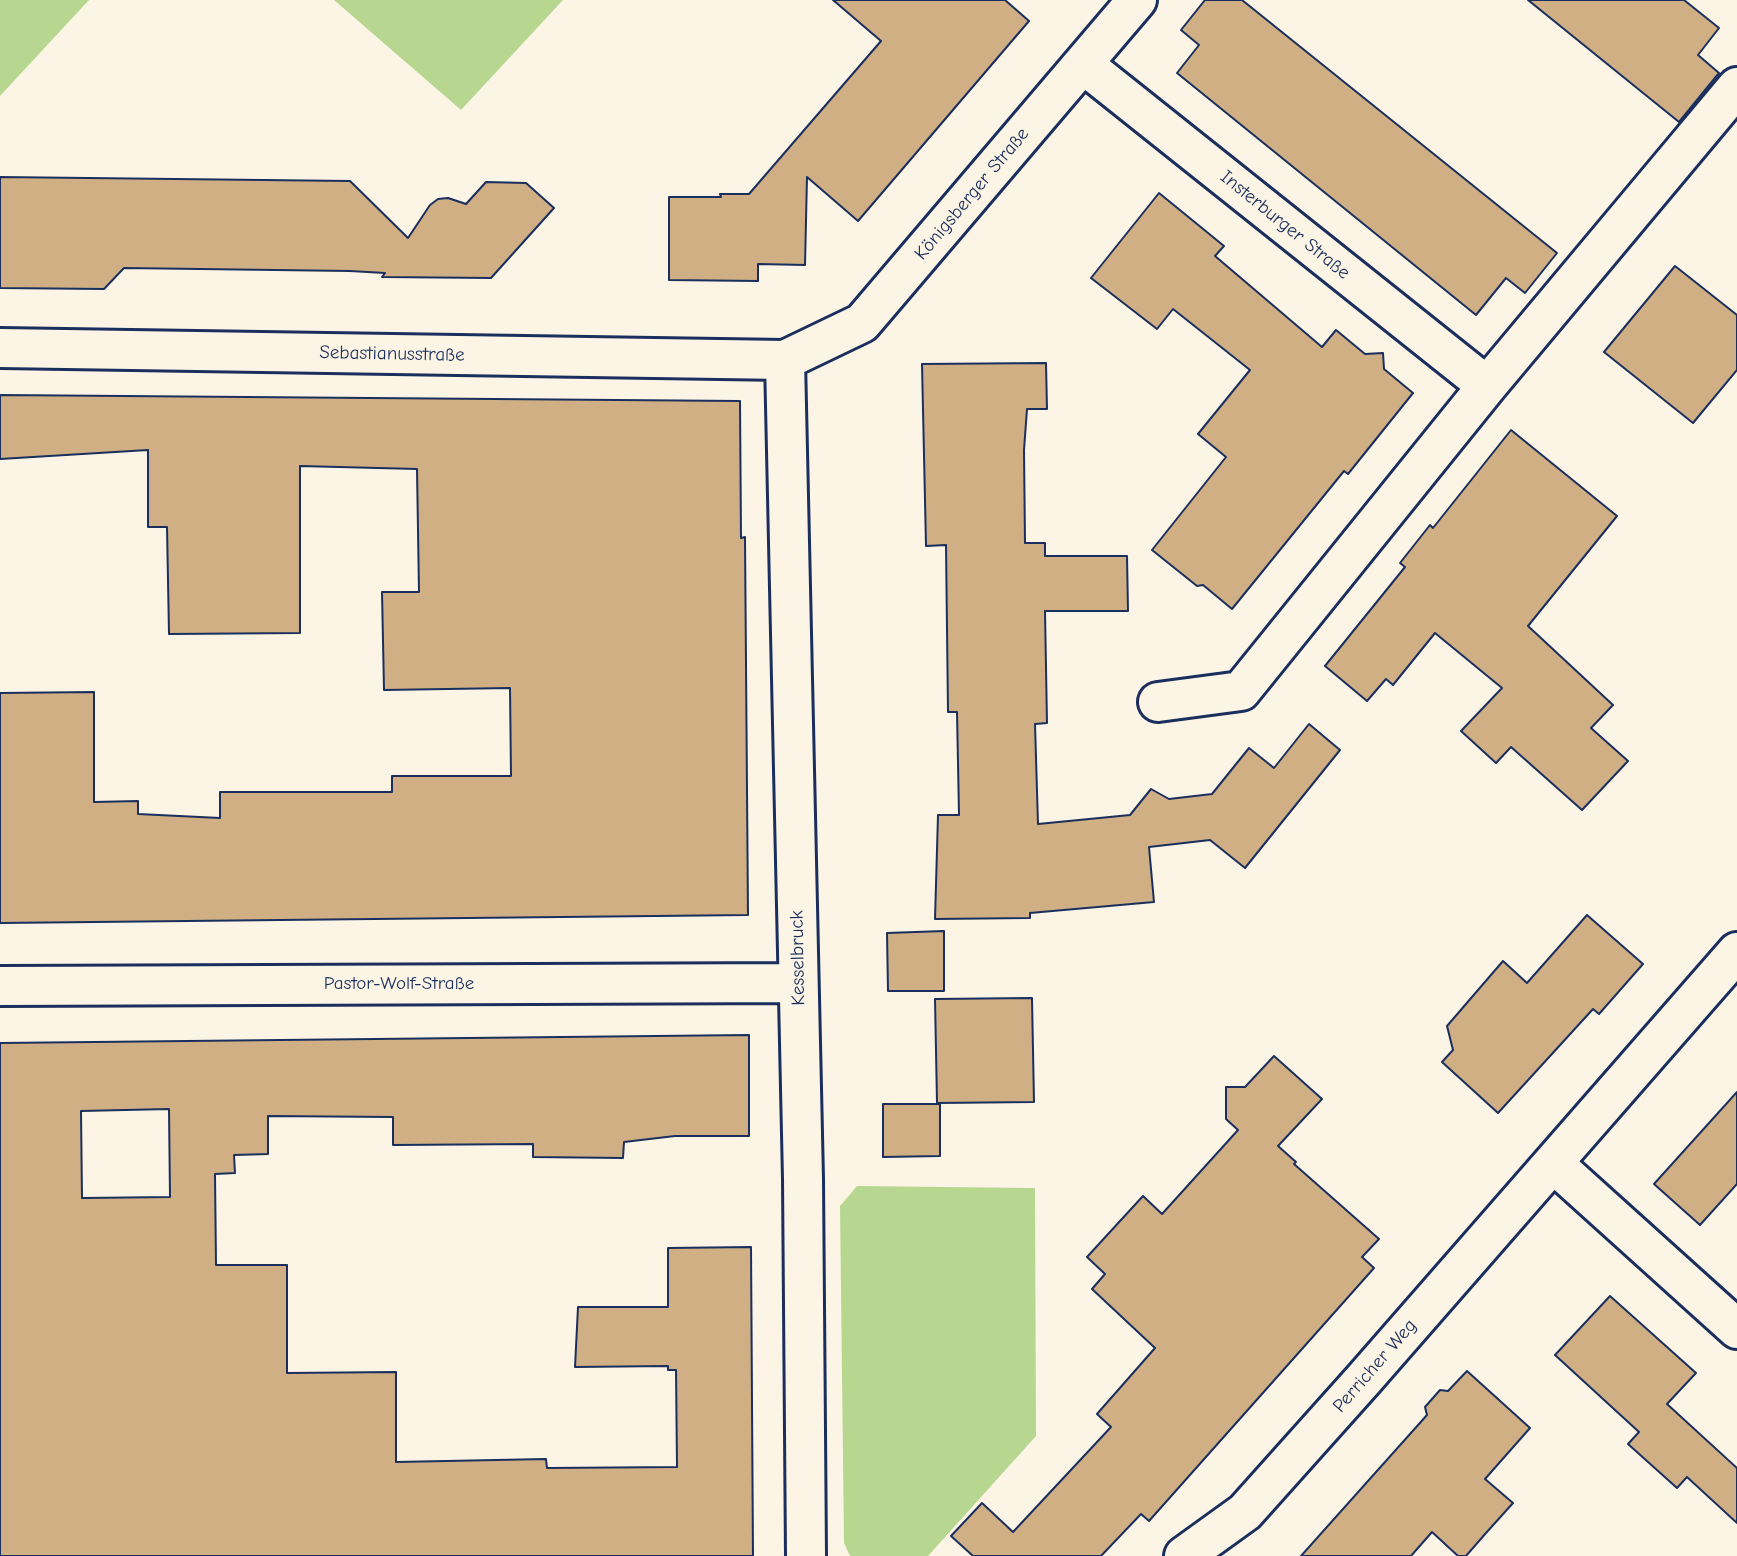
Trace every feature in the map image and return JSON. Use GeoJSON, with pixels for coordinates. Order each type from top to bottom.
{"type":"FeatureCollection","features":[{"type":"Feature","properties":{"kind":"street","name":"Königsberger Straße"},"geometry":{"type":"LineString","coordinates":[[785,360],[862,324],[1137,0]]}},
{"type":"Feature","properties":{"kind":"street","name":"Insterburger Straße"},"geometry":{"type":"LineString","coordinates":[[1083,65],[1487,386]]}},
{"type":"Feature","properties":{"kind":"street"},"geometry":{"type":"LineString","coordinates":[[1158,702],[1241,691],[1487,386],[1737,87]]}},
{"type":"Feature","properties":{"kind":"street","name":"Sebastianusstraße"},"geometry":{"type":"LineString","coordinates":[[0,348],[785,360]]}},
{"type":"Feature","properties":{"kind":"street","name":"Kesselbruck"},"geometry":{"type":"LineString","coordinates":[[785,360],[803,1179],[806,1556]]}},
{"type":"Feature","properties":{"kind":"street","name":"Perricher Weg"},"geometry":{"type":"LineString","coordinates":[[1184,1556],[1245,1512],[1737,952]]}},
{"type":"Feature","properties":{"kind":"street","name":"Pastor-Wolf-Straße"},"geometry":{"type":"LineString","coordinates":[[0,986],[799,982]]}},
{"type":"Feature","properties":{"kind":"street"},"geometry":{"type":"LineString","coordinates":[[1553,1163],[1737,1329]]}},
{"type":"Feature","properties":{"kind":"green space"},"geometry":{"type":"Polygon","coordinates":[[[0,0],[89,0],[0,96],[0,0]]]}},
{"type":"Feature","properties":{"kind":"green space"},"geometry":{"type":"Polygon","coordinates":[[[334,0],[563,0],[461,110],[334,0]]]}},
{"type":"Feature","properties":{"kind":"green space"},"geometry":{"type":"Polygon","coordinates":[[[857,1186],[1035,1188],[1036,1436],[928,1556],[850,1556],[844,1543],[840,1206],[857,1186]]]}},
{"type":"Feature","properties":{"kind":"building"},"geometry":{"type":"Polygon","coordinates":[[[833,0],[1005,0],[1029,21],[858,221],[807,177],[805,265],[758,264],[758,281],[669,280],[669,197],[749,194],[881,41],[833,0]]]}},
{"type":"Feature","properties":{"kind":"building"},"geometry":{"type":"Polygon","coordinates":[[[1205,0],[1242,0],[1557,253],[1525,293],[1506,278],[1476,315],[1177,73],[1199,45],[1181,30],[1205,0]]]}},
{"type":"Feature","properties":{"kind":"building"},"geometry":{"type":"Polygon","coordinates":[[[1528,0],[1684,0],[1719,28],[1698,55],[1719,73],[1679,122],[1528,0]]]}},
{"type":"Feature","properties":{"kind":"building"},"geometry":{"type":"Polygon","coordinates":[[[0,177],[350,181],[408,238],[430,205],[438,199],[448,198],[466,204],[486,182],[526,183],[554,208],[491,278],[382,277],[385,273],[350,271],[124,268],[104,289],[0,288],[0,177]]]}},
{"type":"Feature","properties":{"kind":"building"},"geometry":{"type":"Polygon","coordinates":[[[1159,193],[1224,246],[1215,256],[1322,347],[1336,330],[1365,354],[1383,353],[1384,369],[1413,393],[1348,474],[1344,471],[1232,609],[1203,585],[1197,586],[1152,550],[1226,457],[1198,434],[1250,370],[1173,309],[1157,329],[1091,278],[1159,193]]]}},
{"type":"Feature","properties":{"kind":"building"},"geometry":{"type":"Polygon","coordinates":[[[1675,266],[1737,315],[1737,370],[1693,423],[1604,352],[1675,266]]]}},
{"type":"Feature","properties":{"kind":"building"},"geometry":{"type":"Polygon","coordinates":[[[1046,363],[1047,409],[1027,409],[1024,450],[1025,543],[1045,543],[1045,556],[1127,556],[1128,611],[1045,611],[1047,723],[1035,724],[1038,824],[1130,815],[1151,789],[1169,799],[1212,794],[1249,748],[1274,768],[1309,724],[1340,750],[1245,868],[1210,840],[1149,847],[1154,902],[1030,913],[1030,918],[935,919],[938,815],[959,815],[957,712],[948,712],[946,545],[926,546],[922,364],[1046,363]]]}},
{"type":"Feature","properties":{"kind":"building"},"geometry":{"type":"Polygon","coordinates":[[[0,395],[740,401],[741,538],[745,537],[748,915],[0,923],[0,693],[94,692],[94,802],[138,801],[138,814],[220,818],[220,792],[392,792],[392,776],[511,776],[510,688],[384,690],[382,592],[419,592],[417,469],[300,466],[300,633],[169,634],[167,527],[148,527],[148,450],[0,459],[0,395]]]}},
{"type":"Feature","properties":{"kind":"building"},"geometry":{"type":"Polygon","coordinates":[[[1511,430],[1617,516],[1528,626],[1613,705],[1591,728],[1628,761],[1582,810],[1511,747],[1496,763],[1461,731],[1502,688],[1435,633],[1393,685],[1386,679],[1367,701],[1325,666],[1405,567],[1400,563],[1430,525],[1433,528],[1511,430]]]}},
{"type":"Feature","properties":{"kind":"building"},"geometry":{"type":"Polygon","coordinates":[[[1587,915],[1643,964],[1599,1014],[1593,1009],[1498,1113],[1442,1062],[1453,1050],[1447,1026],[1503,961],[1527,983],[1587,915]]]}},
{"type":"Feature","properties":{"kind":"building"},"geometry":{"type":"Polygon","coordinates":[[[944,931],[944,991],[888,991],[887,933],[944,931]]]}},
{"type":"Feature","properties":{"kind":"building"},"geometry":{"type":"Polygon","coordinates":[[[1032,998],[1034,1102],[937,1103],[935,999],[1032,998]]]}},
{"type":"Feature","properties":{"kind":"building"},"geometry":{"type":"Polygon","coordinates":[[[749,1035],[749,1136],[675,1136],[624,1142],[623,1158],[533,1157],[533,1144],[393,1145],[393,1117],[268,1116],[268,1154],[234,1155],[235,1173],[215,1174],[216,1265],[287,1265],[287,1373],[396,1372],[396,1462],[546,1459],[547,1468],[677,1467],[676,1370],[668,1370],[668,1366],[575,1367],[578,1307],[668,1307],[668,1248],[751,1247],[753,1556],[0,1556],[0,1043],[749,1035]],[[169,1109],[81,1111],[82,1198],[170,1197],[169,1109]]]}},
{"type":"Feature","properties":{"kind":"building"},"geometry":{"type":"Polygon","coordinates":[[[1274,1056],[1322,1099],[1278,1146],[1296,1162],[1294,1164],[1379,1239],[1362,1257],[1374,1268],[1149,1521],[1141,1514],[1101,1556],[973,1556],[951,1536],[982,1503],[1013,1532],[1111,1427],[1097,1414],[1155,1348],[1092,1289],[1105,1274],[1087,1257],[1143,1196],[1162,1214],[1238,1130],[1226,1119],[1226,1087],[1245,1087],[1274,1056]]]}},
{"type":"Feature","properties":{"kind":"building"},"geometry":{"type":"Polygon","coordinates":[[[1737,1092],[1737,1184],[1700,1225],[1654,1184],[1737,1092]]]}},
{"type":"Feature","properties":{"kind":"building"},"geometry":{"type":"Polygon","coordinates":[[[883,1104],[940,1104],[940,1156],[883,1157],[883,1104]]]}},
{"type":"Feature","properties":{"kind":"building"},"geometry":{"type":"Polygon","coordinates":[[[1610,1296],[1696,1373],[1667,1404],[1737,1468],[1737,1523],[1687,1477],[1677,1488],[1628,1444],[1639,1432],[1555,1355],[1610,1296]]]}},
{"type":"Feature","properties":{"kind":"building"},"geometry":{"type":"Polygon","coordinates":[[[1467,1371],[1530,1428],[1485,1479],[1513,1503],[1466,1556],[1458,1556],[1432,1532],[1411,1556],[1301,1556],[1427,1415],[1425,1407],[1440,1390],[1448,1391],[1467,1371]]]}}]}
